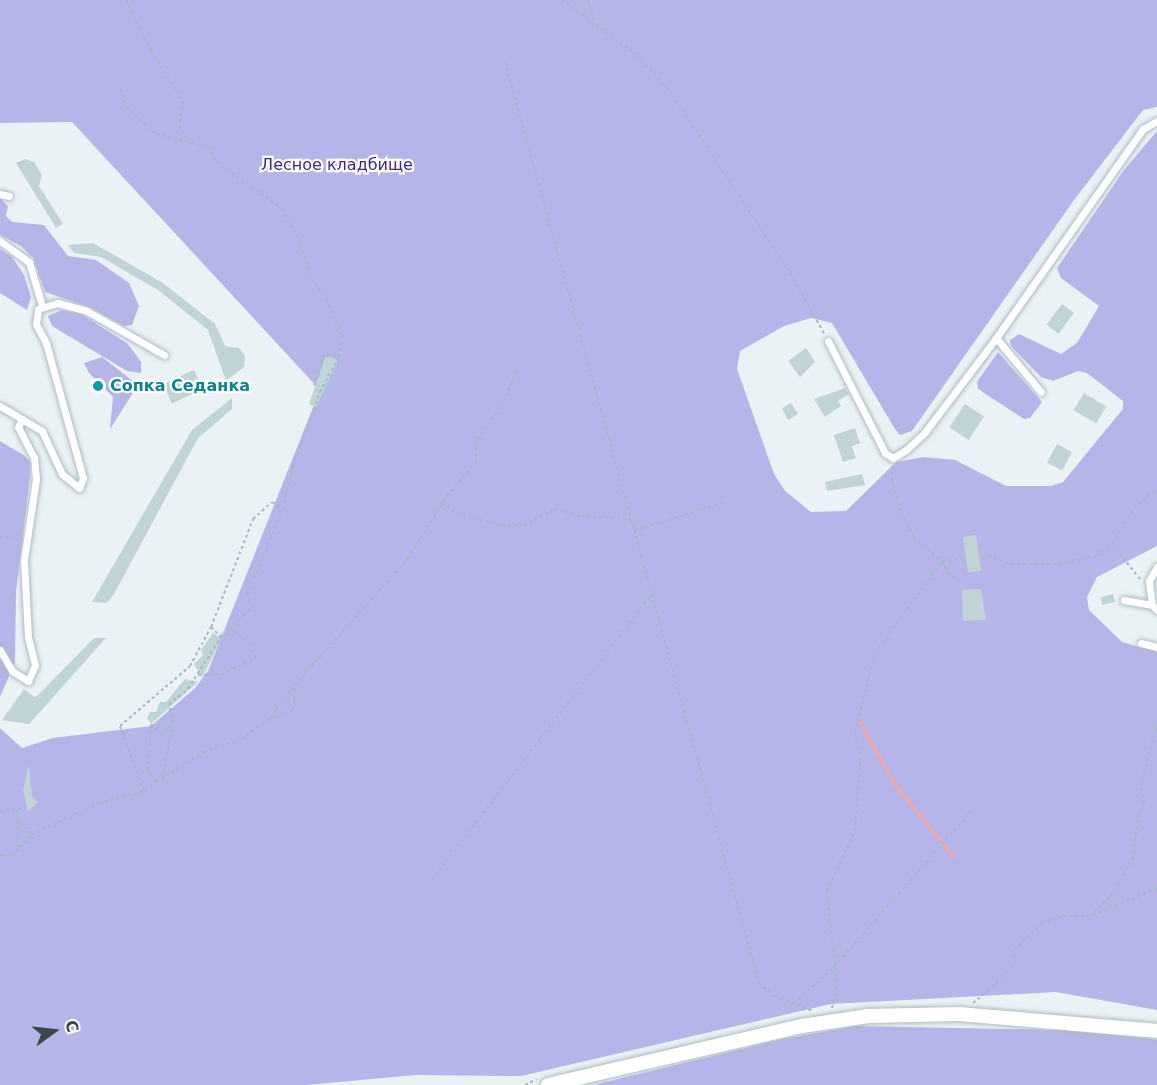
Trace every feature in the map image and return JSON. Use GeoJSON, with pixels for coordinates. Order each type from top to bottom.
{"type":"FeatureCollection","features":[{"type":"Feature","properties":{"kind":"street"},"geometry":{"type":"LineString","coordinates":[[548,1085],[832,1019],[963,1014],[1157,1031]]}},
{"type":"Feature","properties":{"kind":"lane"},"geometry":{"type":"LineString","coordinates":[[828,341],[885,453],[893,458],[925,432],[996,338],[1143,129],[1157,121]]}},
{"type":"Feature","properties":{"kind":"lane"},"geometry":{"type":"LineString","coordinates":[[0,194],[9,196]]}},
{"type":"Feature","properties":{"kind":"lane"},"geometry":{"type":"LineString","coordinates":[[0,242],[29,262],[42,306]]}},
{"type":"Feature","properties":{"kind":"lane"},"geometry":{"type":"LineString","coordinates":[[0,406],[42,431],[62,474],[79,488],[83,478],[46,344],[34,319],[42,306],[58,303],[87,311],[164,355]]}},
{"type":"Feature","properties":{"kind":"lane"},"geometry":{"type":"LineString","coordinates":[[996,338],[1025,378],[1041,392]]}},
{"type":"Feature","properties":{"kind":"lane"},"geometry":{"type":"LineString","coordinates":[[0,650],[12,670],[28,681],[35,665],[28,637],[24,560],[36,469],[31,448],[18,427],[22,419]]}},
{"type":"Feature","properties":{"kind":"lane"},"geometry":{"type":"LineString","coordinates":[[1124,600],[1153,604],[1149,581],[1157,567]]}},
{"type":"Feature","properties":{"kind":"lane"},"geometry":{"type":"LineString","coordinates":[[1142,643],[1157,647]]}},
{"type":"Feature","properties":{"kind":"path"},"geometry":{"type":"LineString","coordinates":[[126,0],[151,51],[183,101],[179,124],[189,141]]}},
{"type":"Feature","properties":{"kind":"path"},"geometry":{"type":"LineString","coordinates":[[562,0],[594,20],[633,52],[669,90],[715,157],[828,341]]}},
{"type":"Feature","properties":{"kind":"path"},"geometry":{"type":"LineString","coordinates":[[588,0],[594,20]]}},
{"type":"Feature","properties":{"kind":"path"},"geometry":{"type":"LineString","coordinates":[[505,62],[631,519],[650,596],[759,983],[774,996],[832,1019],[837,988],[827,891],[855,831],[860,761],[855,733],[875,653],[942,561],[963,559]]}},
{"type":"Feature","properties":{"kind":"path"},"geometry":{"type":"LineString","coordinates":[[120,89],[126,107],[156,134],[209,147],[217,162],[282,209],[301,244],[311,279],[326,299],[342,336],[339,357],[320,392],[283,509],[247,595],[253,607],[239,620],[234,632],[221,637],[198,675],[169,704],[173,723],[166,747],[164,779]]}},
{"type":"Feature","properties":{"kind":"path"},"geometry":{"type":"LineString","coordinates":[[314,385],[324,355],[331,352],[339,357]]}},
{"type":"Feature","properties":{"kind":"path"},"geometry":{"type":"LineString","coordinates":[[0,855],[18,853],[32,835],[99,803],[144,791],[204,752],[242,740],[267,720],[295,685],[408,558],[442,503],[476,462],[477,439],[501,407],[518,367]]}},
{"type":"Feature","properties":{"kind":"path"},"geometry":{"type":"LineString","coordinates":[[893,458],[892,479],[901,513],[914,537],[942,561],[948,573],[959,581]]}},
{"type":"Feature","properties":{"kind":"path"},"geometry":{"type":"LineString","coordinates":[[988,556],[1011,564],[1059,564],[1097,556],[1112,543],[1134,508],[1157,489]]}},
{"type":"Feature","properties":{"kind":"path"},"geometry":{"type":"LineString","coordinates":[[144,791],[120,726],[189,666],[211,627],[253,519],[272,502],[283,509]]}},
{"type":"Feature","properties":{"kind":"path"},"geometry":{"type":"LineString","coordinates":[[634,531],[725,502]]}},
{"type":"Feature","properties":{"kind":"path"},"geometry":{"type":"LineString","coordinates":[[442,503],[458,513],[502,526],[524,525],[554,509],[581,516],[631,519]]}},
{"type":"Feature","properties":{"kind":"path"},"geometry":{"type":"LineString","coordinates":[[0,538],[28,533]]}},
{"type":"Feature","properties":{"kind":"path"},"geometry":{"type":"LineString","coordinates":[[1112,543],[1153,604]]}},
{"type":"Feature","properties":{"kind":"path"},"geometry":{"type":"LineString","coordinates":[[432,880],[650,596]]}},
{"type":"Feature","properties":{"kind":"path"},"geometry":{"type":"LineString","coordinates":[[211,627],[221,637]]}},
{"type":"Feature","properties":{"kind":"path"},"geometry":{"type":"LineString","coordinates":[[198,675],[222,674],[256,658],[251,644],[234,632]]}},
{"type":"Feature","properties":{"kind":"path"},"geometry":{"type":"LineString","coordinates":[[267,720],[294,710],[295,685]]}},
{"type":"Feature","properties":{"kind":"path"},"geometry":{"type":"LineString","coordinates":[[156,782],[148,770],[151,724],[163,734],[173,723]]}},
{"type":"Feature","properties":{"kind":"path"},"geometry":{"type":"LineString","coordinates":[[1090,916],[1111,896],[1133,859],[1138,816],[1144,803],[1141,784],[1157,724]]}},
{"type":"Feature","properties":{"kind":"path"},"geometry":{"type":"LineString","coordinates":[[0,811],[25,808]]}},
{"type":"Feature","properties":{"kind":"path"},"geometry":{"type":"LineString","coordinates":[[794,1003],[835,966],[974,808]]}},
{"type":"Feature","properties":{"kind":"path"},"geometry":{"type":"LineString","coordinates":[[17,809],[20,823],[18,853]]}},
{"type":"Feature","properties":{"kind":"path"},"geometry":{"type":"LineString","coordinates":[[20,823],[32,835]]}},
{"type":"Feature","properties":{"kind":"path"},"geometry":{"type":"LineString","coordinates":[[963,1014],[1003,978],[1014,963],[1014,950],[1042,923],[1064,916],[1090,916],[1157,890]]}},
{"type":"Feature","properties":{"kind":"green space","name":"Лесное кладбище"},"geometry":{"type":"Polygon","coordinates":[[[0,0],[1157,0],[1157,107],[1143,110],[1074,200],[912,431],[900,435],[895,429],[832,323],[811,318],[784,326],[740,351],[737,369],[774,474],[785,491],[811,512],[846,511],[896,462],[924,457],[955,460],[1006,486],[1051,486],[1063,482],[1123,409],[1123,401],[1087,373],[1078,371],[1053,381],[1041,377],[1011,346],[1010,340],[1019,334],[1061,354],[1077,343],[1099,306],[1061,278],[1057,268],[1124,170],[1157,131],[1157,546],[1097,577],[1087,597],[1089,610],[1122,642],[1157,652],[1157,1010],[1056,992],[831,1004],[521,1076],[416,1075],[306,1085],[0,1085],[0,728],[22,748],[53,738],[151,726],[195,688],[208,671],[320,390],[72,122],[0,123],[0,0]]]}},
{"type":"Feature","properties":{"kind":"green space"},"geometry":{"type":"Polygon","coordinates":[[[0,198],[8,206],[6,216],[12,222],[44,225],[68,256],[96,260],[129,283],[139,306],[132,325],[124,326],[89,307],[45,292],[33,258],[21,246],[0,235],[0,198]]]}},
{"type":"Feature","properties":{"kind":"green space"},"geometry":{"type":"Polygon","coordinates":[[[0,249],[12,257],[24,275],[31,297],[27,310],[0,293],[0,249]]]}},
{"type":"Feature","properties":{"kind":"green space"},"geometry":{"type":"Polygon","coordinates":[[[62,310],[83,315],[128,344],[141,362],[141,373],[127,371],[52,326],[48,316],[62,310]]]}},
{"type":"Feature","properties":{"kind":"green space"},"geometry":{"type":"Polygon","coordinates":[[[998,352],[1042,402],[1030,418],[1024,419],[978,389],[977,382],[998,352]]]}},
{"type":"Feature","properties":{"kind":"green space"},"geometry":{"type":"Polygon","coordinates":[[[102,357],[138,385],[110,429],[113,397],[89,373],[84,363],[102,357]]]}},
{"type":"Feature","properties":{"kind":"green space"},"geometry":{"type":"Polygon","coordinates":[[[0,441],[25,456],[30,462],[30,477],[16,592],[15,662],[0,697],[0,441]]]}},
{"type":"Feature","properties":{"kind":"green space"},"geometry":{"type":"Polygon","coordinates":[[[856,1026],[1061,1030],[1153,1039],[1157,1040],[1157,1085],[593,1085],[782,1039],[856,1026]]]}},
{"type":"Feature","properties":{"kind":"building"},"geometry":{"type":"Polygon","coordinates":[[[25,159],[34,162],[42,175],[39,186],[63,224],[56,228],[16,163],[25,159]]]}},
{"type":"Feature","properties":{"kind":"building"},"geometry":{"type":"Polygon","coordinates":[[[93,243],[163,283],[215,324],[225,346],[239,348],[245,356],[244,367],[226,381],[208,330],[158,290],[101,257],[74,253],[68,245],[93,243]]]}},
{"type":"Feature","properties":{"kind":"building"},"geometry":{"type":"Polygon","coordinates":[[[1062,304],[1074,313],[1058,334],[1046,325],[1062,304]]]}},
{"type":"Feature","properties":{"kind":"building"},"geometry":{"type":"Polygon","coordinates":[[[806,348],[815,362],[800,377],[788,361],[806,348]]]}},
{"type":"Feature","properties":{"kind":"building"},"geometry":{"type":"Polygon","coordinates":[[[329,356],[338,360],[316,407],[309,404],[325,358],[329,356]]]}},
{"type":"Feature","properties":{"kind":"building"},"geometry":{"type":"Polygon","coordinates":[[[194,370],[203,389],[172,403],[163,384],[194,370]]]}},
{"type":"Feature","properties":{"kind":"building"},"geometry":{"type":"Polygon","coordinates":[[[845,388],[849,394],[838,401],[841,406],[825,417],[814,399],[845,388]]]}},
{"type":"Feature","properties":{"kind":"building"},"geometry":{"type":"Polygon","coordinates":[[[1084,393],[1106,406],[1096,424],[1074,410],[1084,393]]]}},
{"type":"Feature","properties":{"kind":"building"},"geometry":{"type":"Polygon","coordinates":[[[232,398],[232,409],[198,438],[114,594],[107,603],[92,602],[192,430],[232,398]]]}},
{"type":"Feature","properties":{"kind":"building"},"geometry":{"type":"Polygon","coordinates":[[[791,403],[798,414],[789,420],[782,409],[791,403]]]}},
{"type":"Feature","properties":{"kind":"building"},"geometry":{"type":"Polygon","coordinates":[[[965,404],[984,417],[968,440],[949,427],[965,404]]]}},
{"type":"Feature","properties":{"kind":"building"},"geometry":{"type":"Polygon","coordinates":[[[855,428],[860,443],[852,446],[856,458],[843,462],[834,435],[855,428]]]}},
{"type":"Feature","properties":{"kind":"building"},"geometry":{"type":"Polygon","coordinates":[[[1057,444],[1072,452],[1062,471],[1047,463],[1057,444]]]}},
{"type":"Feature","properties":{"kind":"building"},"geometry":{"type":"Polygon","coordinates":[[[862,474],[865,485],[827,491],[825,482],[862,474]]]}},
{"type":"Feature","properties":{"kind":"building"},"geometry":{"type":"Polygon","coordinates":[[[976,535],[981,571],[968,572],[963,537],[976,535]]]}},
{"type":"Feature","properties":{"kind":"building"},"geometry":{"type":"Polygon","coordinates":[[[981,589],[986,620],[963,621],[962,590],[981,589]]]}},
{"type":"Feature","properties":{"kind":"building"},"geometry":{"type":"Polygon","coordinates":[[[1113,594],[1115,602],[1102,605],[1100,597],[1113,594]]]}},
{"type":"Feature","properties":{"kind":"building"},"geometry":{"type":"Polygon","coordinates":[[[226,629],[202,678],[194,664],[203,655],[201,650],[213,633],[218,636],[226,629]]]}},
{"type":"Feature","properties":{"kind":"building"},"geometry":{"type":"Polygon","coordinates":[[[94,638],[106,638],[29,724],[2,720],[24,689],[34,697],[38,695],[94,638]]]}},
{"type":"Feature","properties":{"kind":"building"},"geometry":{"type":"Polygon","coordinates":[[[185,679],[198,682],[151,724],[147,718],[150,712],[156,712],[160,702],[166,702],[185,679]]]}},
{"type":"Feature","properties":{"kind":"building"},"geometry":{"type":"Polygon","coordinates":[[[29,765],[32,796],[38,802],[28,812],[23,789],[29,765]]]}},
{"type":"Feature","properties":{"kind":"waterway"},"geometry":{"type":"LineString","coordinates":[[859,720],[895,785],[954,857]]}},
{"type":"Feature","properties":{"kind":"place","name":"Сопка Седанка"},"geometry":{"type":"Point","coordinates":[98,386]}}]}
